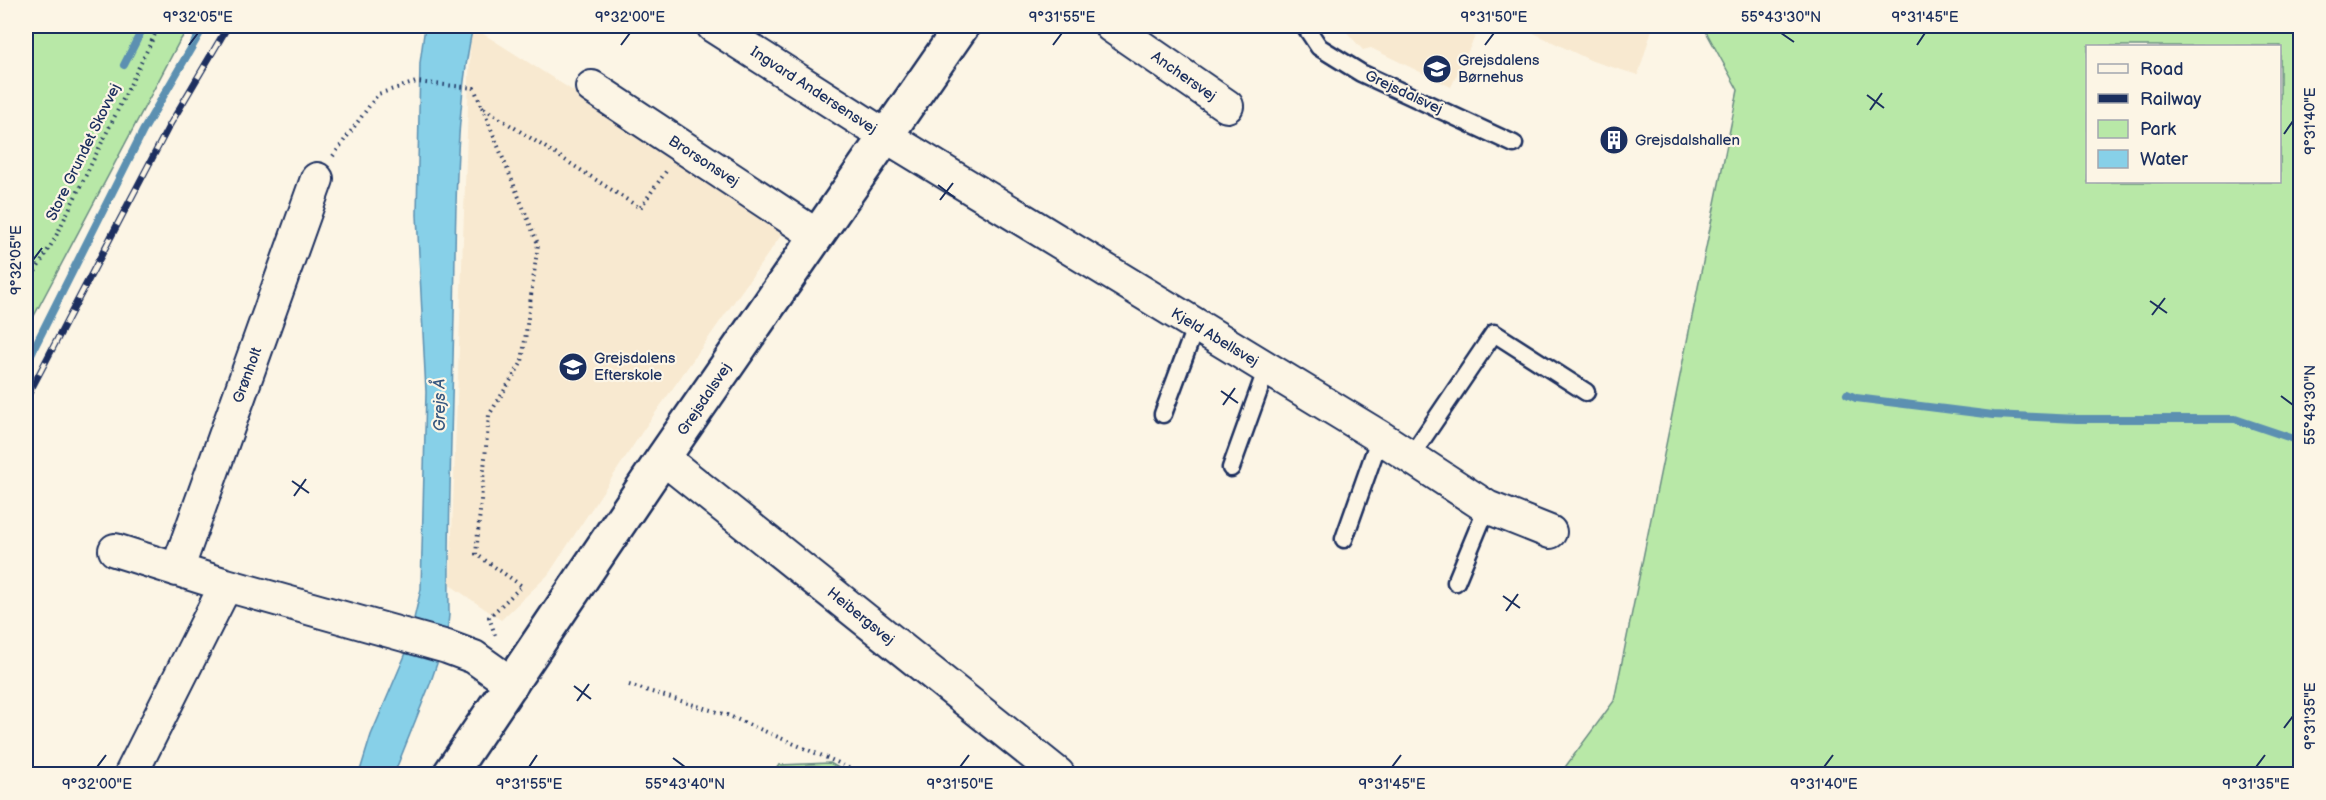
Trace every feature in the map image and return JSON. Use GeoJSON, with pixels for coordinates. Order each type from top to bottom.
{"type":"FeatureCollection","features":[{"type":"Feature","properties":{"kind":"street","name":"Ingvard Andersensvej"},"geometry":{"type":"LineString","coordinates":[[714,26],[884,135]]}},
{"type":"Feature","properties":{"kind":"street","name":"Grejsdalsvej"},"geometry":{"type":"LineString","coordinates":[[450,774],[884,135],[962,26]]}},
{"type":"Feature","properties":{"kind":"street","name":"Anchersvej"},"geometry":{"type":"LineString","coordinates":[[1111,26],[1227,106]]}},
{"type":"Feature","properties":{"kind":"street","name":"Brorsonsvej"},"geometry":{"type":"LineString","coordinates":[[592,87],[816,235]]}},
{"type":"Feature","properties":{"kind":"street","name":"Kjeld Abellsvej"},"geometry":{"type":"LineString","coordinates":[[884,135],[1411,456],[1487,507],[1550,532]]}},
{"type":"Feature","properties":{"kind":"street","name":"Grønholt"},"geometry":{"type":"LineString","coordinates":[[177,570],[317,179]]}},
{"type":"Feature","properties":{"kind":"street","name":"Heibergsvej"},"geometry":{"type":"LineString","coordinates":[[663,458],[1058,774]]}},
{"type":"Feature","properties":{"kind":"street"},"geometry":{"type":"LineString","coordinates":[[115,550],[226,585],[447,646],[474,657],[512,684]]}},
{"type":"Feature","properties":{"kind":"street"},"geometry":{"type":"LineString","coordinates":[[131,774],[226,585]]}},
{"type":"Feature","properties":{"kind":"lane","name":"Grejsdalsvej"},"geometry":{"type":"LineString","coordinates":[[1305,26],[1318,47],[1361,73],[1514,144]]}},
{"type":"Feature","properties":{"kind":"lane"},"geometry":{"type":"LineString","coordinates":[[1163,414],[1196,325]]}},
{"type":"Feature","properties":{"kind":"lane"},"geometry":{"type":"LineString","coordinates":[[1411,456],[1494,333],[1586,392]]}},
{"type":"Feature","properties":{"kind":"lane"},"geometry":{"type":"LineString","coordinates":[[1231,468],[1267,368]]}},
{"type":"Feature","properties":{"kind":"lane"},"geometry":{"type":"LineString","coordinates":[[1344,539],[1380,437]]}},
{"type":"Feature","properties":{"kind":"lane"},"geometry":{"type":"LineString","coordinates":[[1456,582],[1487,507]]}},
{"type":"Feature","properties":{"kind":"path","name":"Store Grundet Skovvej"},"geometry":{"type":"LineString","coordinates":[[26,287],[54,240],[159,26]]}},
{"type":"Feature","properties":{"kind":"path"},"geometry":{"type":"LineString","coordinates":[[317,179],[378,94],[416,82],[474,88],[538,244],[522,362],[489,415],[476,554],[522,586],[489,617],[497,640]]}},
{"type":"Feature","properties":{"kind":"path"},"geometry":{"type":"LineString","coordinates":[[482,107],[640,208],[682,147]]}},
{"type":"Feature","properties":{"kind":"path"},"geometry":{"type":"LineString","coordinates":[[629,685],[727,715],[859,774]]}},
{"type":"Feature","properties":{"kind":"shaded area","name":"Grejsdalens Efterskole"},"geometry":{"type":"Polygon","coordinates":[[[471,26],[787,227],[644,429],[548,575],[501,620],[450,585],[471,26]]]}},
{"type":"Feature","properties":{"kind":"shaded area","name":"Grejsdalens Børnehus"},"geometry":{"type":"Polygon","coordinates":[[[1341,26],[1480,26],[1451,87],[1371,48],[1363,50],[1341,26]]]}},
{"type":"Feature","properties":{"kind":"shaded area","name":"Grejsdalens Børnehus"},"geometry":{"type":"Polygon","coordinates":[[[1519,26],[1653,26],[1638,75],[1592,61],[1519,26]]]}},
{"type":"Feature","properties":{"kind":"green space"},"geometry":{"type":"Polygon","coordinates":[[[26,26],[190,26],[179,42],[26,331],[26,26]]]}},
{"type":"Feature","properties":{"kind":"green space"},"geometry":{"type":"Polygon","coordinates":[[[1703,26],[2300,26],[2300,774],[1560,774],[1614,701],[1738,90],[1703,26]]]}},
{"type":"Feature","properties":{"kind":"green space"},"geometry":{"type":"Polygon","coordinates":[[[830,763],[849,774],[772,774],[779,765],[830,763]]]}},
{"type":"Feature","properties":{"kind":"water","name":"Grejs Å"},"geometry":{"type":"Polygon","coordinates":[[[425,26],[473,26],[462,96],[457,169],[449,615],[447,634],[430,684],[394,774],[359,774],[371,735],[406,653],[421,589],[426,392],[417,215],[420,63],[425,26]]]}},
{"type":"Feature","properties":{"kind":"waterway"},"geometry":{"type":"LineString","coordinates":[[124,65],[144,26]]}},
{"type":"Feature","properties":{"kind":"waterway"},"geometry":{"type":"LineString","coordinates":[[26,364],[143,131],[204,26]]}},
{"type":"Feature","properties":{"kind":"waterway"},"geometry":{"type":"LineString","coordinates":[[1847,394],[1856,398],[1993,415],[2077,419],[2235,419],[2300,441]]}},
{"type":"Feature","properties":{"kind":"railway"},"geometry":{"type":"LineString","coordinates":[[26,399],[168,128],[228,26]]}},
{"type":"Feature","properties":{"kind":"place","name":"Grejsdalens Børnehus"},"geometry":{"type":"Point","coordinates":[1437,69]}},
{"type":"Feature","properties":{"kind":"place","name":"Grejsdalshallen"},"geometry":{"type":"Point","coordinates":[1614,140]}},
{"type":"Feature","properties":{"kind":"place","name":"Grejsdalens Efterskole"},"geometry":{"type":"Point","coordinates":[573,367]}}]}
